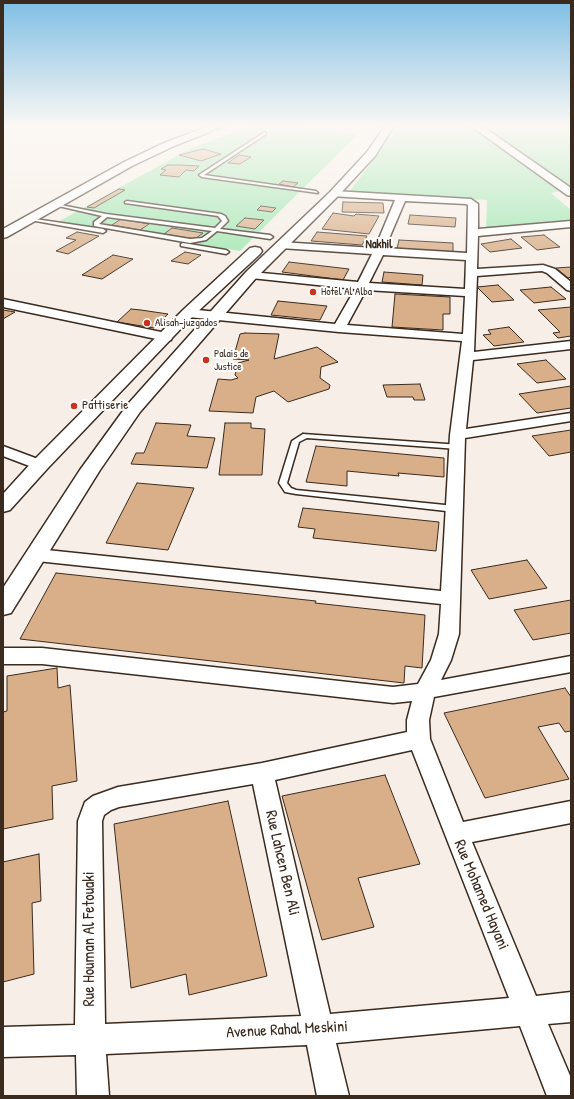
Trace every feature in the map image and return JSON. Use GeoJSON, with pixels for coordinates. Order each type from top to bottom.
{"type":"FeatureCollection","features":[{"type":"Feature","properties":{"kind":"main road"},"geometry":{"type":"LineString","coordinates":[[3,223],[90,177]]}},
{"type":"Feature","properties":{"kind":"main road"},"geometry":{"type":"LineString","coordinates":[[3,234],[105,177]]}},
{"type":"Feature","properties":{"kind":"main road"},"geometry":{"type":"LineString","coordinates":[[3,607],[90,470],[134,408],[251,274],[275,241],[316,192],[331,177]]}},
{"type":"Feature","properties":{"kind":"main road"},"geometry":{"type":"LineString","coordinates":[[3,506],[40,465],[188,313],[334,194],[349,177]]}},
{"type":"Feature","properties":{"kind":"main road"},"geometry":{"type":"LineString","coordinates":[[548,177],[571,193]]}},
{"type":"Feature","properties":{"kind":"street"},"geometry":{"type":"LineString","coordinates":[[334,194],[401,198],[379,252],[339,328]]}},
{"type":"Feature","properties":{"kind":"street","name":"Rue Mohamed Hayani"},"geometry":{"type":"LineString","coordinates":[[401,198],[470,201],[473,204],[469,338],[458,441],[449,634],[446,648],[425,692],[418,720],[419,739],[456,834],[563,1096]]}},
{"type":"Feature","properties":{"kind":"street"},"geometry":{"type":"LineString","coordinates":[[473,233],[571,224]]}},
{"type":"Feature","properties":{"kind":"street"},"geometry":{"type":"LineString","coordinates":[[275,241],[379,252],[472,257]]}},
{"type":"Feature","properties":{"kind":"street"},"geometry":{"type":"LineString","coordinates":[[472,273],[543,268],[551,271],[571,288]]}},
{"type":"Feature","properties":{"kind":"street"},"geometry":{"type":"LineString","coordinates":[[251,274],[362,286],[470,293]]}},
{"type":"Feature","properties":{"kind":"street"},"geometry":{"type":"LineString","coordinates":[[3,303],[166,336]]}},
{"type":"Feature","properties":{"kind":"street"},"geometry":{"type":"LineString","coordinates":[[188,313],[339,328],[469,338]]}},
{"type":"Feature","properties":{"kind":"street"},"geometry":{"type":"LineString","coordinates":[[467,357],[571,345]]}},
{"type":"Feature","properties":{"kind":"street"},"geometry":{"type":"LineString","coordinates":[[458,441],[571,417]]}},
{"type":"Feature","properties":{"kind":"street"},"geometry":{"type":"LineString","coordinates":[[3,451],[40,465]]}},
{"type":"Feature","properties":{"kind":"street"},"geometry":{"type":"LineString","coordinates":[[37,555],[451,599]]}},
{"type":"Feature","properties":{"kind":"street"},"geometry":{"type":"LineString","coordinates":[[3,656],[42,656],[393,695],[425,692],[571,664]]}},
{"type":"Feature","properties":{"kind":"street"},"geometry":{"type":"LineString","coordinates":[[262,773],[419,739]]}},
{"type":"Feature","properties":{"kind":"street","name":"Rue Houman Al Fetouaki"},"geometry":{"type":"LineString","coordinates":[[93,1096],[90,1040],[90,821],[94,809],[102,803],[118,797],[262,773]]}},
{"type":"Feature","properties":{"kind":"street","name":"Rue Lahcen Ben Ali"},"geometry":{"type":"LineString","coordinates":[[262,773],[333,1096]]}},
{"type":"Feature","properties":{"kind":"street"},"geometry":{"type":"LineString","coordinates":[[456,834],[571,812]]}},
{"type":"Feature","properties":{"kind":"street","name":"Avenue Rahal Meskini"},"geometry":{"type":"LineString","coordinates":[[3,1042],[90,1040],[319,1030],[571,1007]]}},
{"type":"Feature","properties":{"kind":"lane"},"geometry":{"type":"LineString","coordinates":[[216,177],[316,192]]}},
{"type":"Feature","properties":{"kind":"lane"},"geometry":{"type":"LineString","coordinates":[[106,215],[96,223],[96,225],[190,241],[204,239],[225,221],[223,217],[127,202]]}},
{"type":"Feature","properties":{"kind":"lane"},"geometry":{"type":"LineString","coordinates":[[56,204],[106,215],[216,230],[275,241]]}},
{"type":"Feature","properties":{"kind":"lane"},"geometry":{"type":"LineString","coordinates":[[30,219],[226,252]]}},
{"type":"Feature","properties":{"kind":"lane"},"geometry":{"type":"LineString","coordinates":[[455,509],[296,492],[288,490],[283,483],[296,441],[306,436],[458,441]]}},
{"type":"Feature","properties":{"kind":"green space"},"geometry":{"type":"Polygon","coordinates":[[[138,177],[314,177],[240,251],[58,222],[138,177]]]}},
{"type":"Feature","properties":{"kind":"green space"},"geometry":{"type":"Polygon","coordinates":[[[360,177],[571,177],[571,189],[551,193],[571,210],[571,221],[486,228],[487,200],[349,192],[360,177]]]}},
{"type":"Feature","properties":{"kind":"building"},"geometry":{"type":"Polygon","coordinates":[[[283,181],[298,183],[293,187],[279,184],[283,181]]]}},
{"type":"Feature","properties":{"kind":"building"},"geometry":{"type":"Polygon","coordinates":[[[119,189],[125,190],[94,208],[87,207],[119,189]]]}},
{"type":"Feature","properties":{"kind":"building"},"geometry":{"type":"Polygon","coordinates":[[[343,202],[383,203],[384,213],[342,212],[343,202]]]}},
{"type":"Feature","properties":{"kind":"building"},"geometry":{"type":"Polygon","coordinates":[[[261,206],[276,208],[272,212],[257,210],[261,206]]]}},
{"type":"Feature","properties":{"kind":"building"},"geometry":{"type":"Polygon","coordinates":[[[333,213],[354,216],[356,214],[379,216],[369,234],[322,229],[333,213]]]}},
{"type":"Feature","properties":{"kind":"building"},"geometry":{"type":"Polygon","coordinates":[[[410,215],[456,218],[455,227],[408,224],[410,215]]]}},
{"type":"Feature","properties":{"kind":"building"},"geometry":{"type":"Polygon","coordinates":[[[245,218],[264,220],[255,229],[236,226],[245,218]]]}},
{"type":"Feature","properties":{"kind":"building"},"geometry":{"type":"Polygon","coordinates":[[[121,219],[149,224],[140,230],[112,225],[121,219]]]}},
{"type":"Feature","properties":{"kind":"building"},"geometry":{"type":"Polygon","coordinates":[[[172,228],[203,233],[195,239],[164,234],[172,228]]]}},
{"type":"Feature","properties":{"kind":"building"},"geometry":{"type":"Polygon","coordinates":[[[77,232],[99,236],[68,254],[56,251],[76,240],[66,238],[77,232]]]}},
{"type":"Feature","properties":{"kind":"building"},"geometry":{"type":"Polygon","coordinates":[[[317,232],[367,236],[362,245],[311,241],[317,232]]]}},
{"type":"Feature","properties":{"kind":"building"},"geometry":{"type":"Polygon","coordinates":[[[544,235],[560,247],[537,250],[521,237],[544,235]]]}},
{"type":"Feature","properties":{"kind":"building"},"geometry":{"type":"Polygon","coordinates":[[[511,239],[522,248],[490,252],[481,244],[511,239]]]}},
{"type":"Feature","properties":{"kind":"building"},"geometry":{"type":"Polygon","coordinates":[[[399,240],[453,243],[453,252],[397,249],[399,240]]]}},
{"type":"Feature","properties":{"kind":"building"},"geometry":{"type":"Polygon","coordinates":[[[185,252],[201,255],[188,264],[171,261],[185,252]]]}},
{"type":"Feature","properties":{"kind":"building"},"geometry":{"type":"Polygon","coordinates":[[[113,255],[133,259],[102,279],[82,275],[113,255]]]}},
{"type":"Feature","properties":{"kind":"building"},"geometry":{"type":"Polygon","coordinates":[[[289,262],[349,269],[343,280],[282,272],[289,262]]]}},
{"type":"Feature","properties":{"kind":"building"},"geometry":{"type":"Polygon","coordinates":[[[571,267],[571,277],[568,278],[556,268],[571,267]]]}},
{"type":"Feature","properties":{"kind":"building"},"geometry":{"type":"Polygon","coordinates":[[[384,272],[423,275],[422,285],[382,282],[384,272]]]}},
{"type":"Feature","properties":{"kind":"building"},"geometry":{"type":"Polygon","coordinates":[[[498,285],[514,300],[492,302],[477,287],[498,285]]]}},
{"type":"Feature","properties":{"kind":"building"},"geometry":{"type":"Polygon","coordinates":[[[551,287],[566,299],[534,303],[520,290],[551,287]]]}},
{"type":"Feature","properties":{"kind":"building"},"geometry":{"type":"Polygon","coordinates":[[[395,294],[450,297],[450,314],[443,314],[443,330],[392,327],[395,294]]]}},
{"type":"Feature","properties":{"kind":"building"},"geometry":{"type":"Polygon","coordinates":[[[278,301],[327,306],[320,320],[271,315],[278,301]]]}},
{"type":"Feature","properties":{"kind":"building"},"geometry":{"type":"Polygon","coordinates":[[[571,307],[571,336],[558,338],[553,333],[560,332],[538,310],[571,307]]]}},
{"type":"Feature","properties":{"kind":"building"},"geometry":{"type":"Polygon","coordinates":[[[131,309],[168,314],[154,328],[117,322],[131,309]]]}},
{"type":"Feature","properties":{"kind":"building"},"geometry":{"type":"Polygon","coordinates":[[[3,310],[15,312],[3,319],[3,310]]]}},
{"type":"Feature","properties":{"kind":"building"},"geometry":{"type":"Polygon","coordinates":[[[509,327],[524,342],[494,346],[483,335],[491,334],[488,330],[509,327]]]}},
{"type":"Feature","properties":{"kind":"building"},"geometry":{"type":"Polygon","coordinates":[[[240,334],[279,334],[274,359],[317,347],[338,362],[321,367],[320,378],[330,385],[329,389],[288,402],[274,391],[256,397],[253,413],[209,411],[218,379],[231,380],[238,378],[235,375],[238,363],[249,360],[233,359],[240,334]]]}},
{"type":"Feature","properties":{"kind":"building"},"geometry":{"type":"Polygon","coordinates":[[[546,360],[566,379],[537,383],[517,364],[546,360]]]}},
{"type":"Feature","properties":{"kind":"building"},"geometry":{"type":"Polygon","coordinates":[[[420,384],[425,400],[414,400],[413,397],[387,397],[383,385],[420,384]]]}},
{"type":"Feature","properties":{"kind":"building"},"geometry":{"type":"Polygon","coordinates":[[[571,386],[571,408],[537,413],[519,394],[571,386]]]}},
{"type":"Feature","properties":{"kind":"building"},"geometry":{"type":"Polygon","coordinates":[[[156,423],[191,425],[187,436],[215,438],[207,468],[131,464],[136,453],[144,453],[156,423]]]}},
{"type":"Feature","properties":{"kind":"building"},"geometry":{"type":"Polygon","coordinates":[[[225,423],[251,423],[251,428],[265,429],[262,475],[219,475],[225,423]]]}},
{"type":"Feature","properties":{"kind":"building"},"geometry":{"type":"Polygon","coordinates":[[[571,430],[571,452],[549,456],[532,436],[571,430]]]}},
{"type":"Feature","properties":{"kind":"building"},"geometry":{"type":"Polygon","coordinates":[[[316,446],[444,458],[444,477],[398,473],[399,476],[347,471],[347,486],[306,482],[316,446]]]}},
{"type":"Feature","properties":{"kind":"building"},"geometry":{"type":"Polygon","coordinates":[[[137,483],[194,488],[168,550],[106,543],[137,483]]]}},
{"type":"Feature","properties":{"kind":"building"},"geometry":{"type":"Polygon","coordinates":[[[303,508],[439,522],[436,551],[313,538],[315,529],[298,527],[303,508]]]}},
{"type":"Feature","properties":{"kind":"building"},"geometry":{"type":"Polygon","coordinates":[[[527,560],[547,588],[489,599],[471,570],[527,560]]]}},
{"type":"Feature","properties":{"kind":"building"},"geometry":{"type":"Polygon","coordinates":[[[56,573],[316,601],[315,603],[425,615],[422,668],[405,666],[404,683],[20,639],[56,573]]]}},
{"type":"Feature","properties":{"kind":"building"},"geometry":{"type":"Polygon","coordinates":[[[571,600],[571,633],[533,640],[514,610],[571,600]]]}},
{"type":"Feature","properties":{"kind":"building"},"geometry":{"type":"Polygon","coordinates":[[[57,668],[58,688],[70,685],[77,781],[52,786],[53,819],[3,829],[3,712],[7,711],[7,676],[57,668]]]}},
{"type":"Feature","properties":{"kind":"building"},"geometry":{"type":"Polygon","coordinates":[[[565,688],[571,697],[571,731],[565,732],[559,723],[538,727],[569,779],[485,798],[444,713],[565,688]]]}},
{"type":"Feature","properties":{"kind":"building"},"geometry":{"type":"Polygon","coordinates":[[[385,775],[420,864],[358,878],[374,927],[322,940],[282,796],[385,775]]]}},
{"type":"Feature","properties":{"kind":"building"},"geometry":{"type":"Polygon","coordinates":[[[228,801],[267,976],[189,995],[186,974],[131,988],[114,824],[228,801]]]}},
{"type":"Feature","properties":{"kind":"building"},"geometry":{"type":"Polygon","coordinates":[[[39,854],[41,901],[32,903],[34,974],[3,982],[3,862],[39,854]]]}},
{"type":"Feature","properties":{"kind":"place","name":"Hotel Al Alba"},"geometry":{"type":"Point","coordinates":[313,292]}},
{"type":"Feature","properties":{"kind":"place","name":"Alisah-juzgados"},"geometry":{"type":"Point","coordinates":[147,323]}},
{"type":"Feature","properties":{"kind":"place","name":"Palais de Justice"},"geometry":{"type":"Point","coordinates":[206,360]}},
{"type":"Feature","properties":{"kind":"place","name":"Pattiserie"},"geometry":{"type":"Point","coordinates":[74,406]}},
{"type":"Feature","properties":{"kind":"district","name":"Nakhil"},"geometry":{"type":"Point","coordinates":[379,245]}}]}
